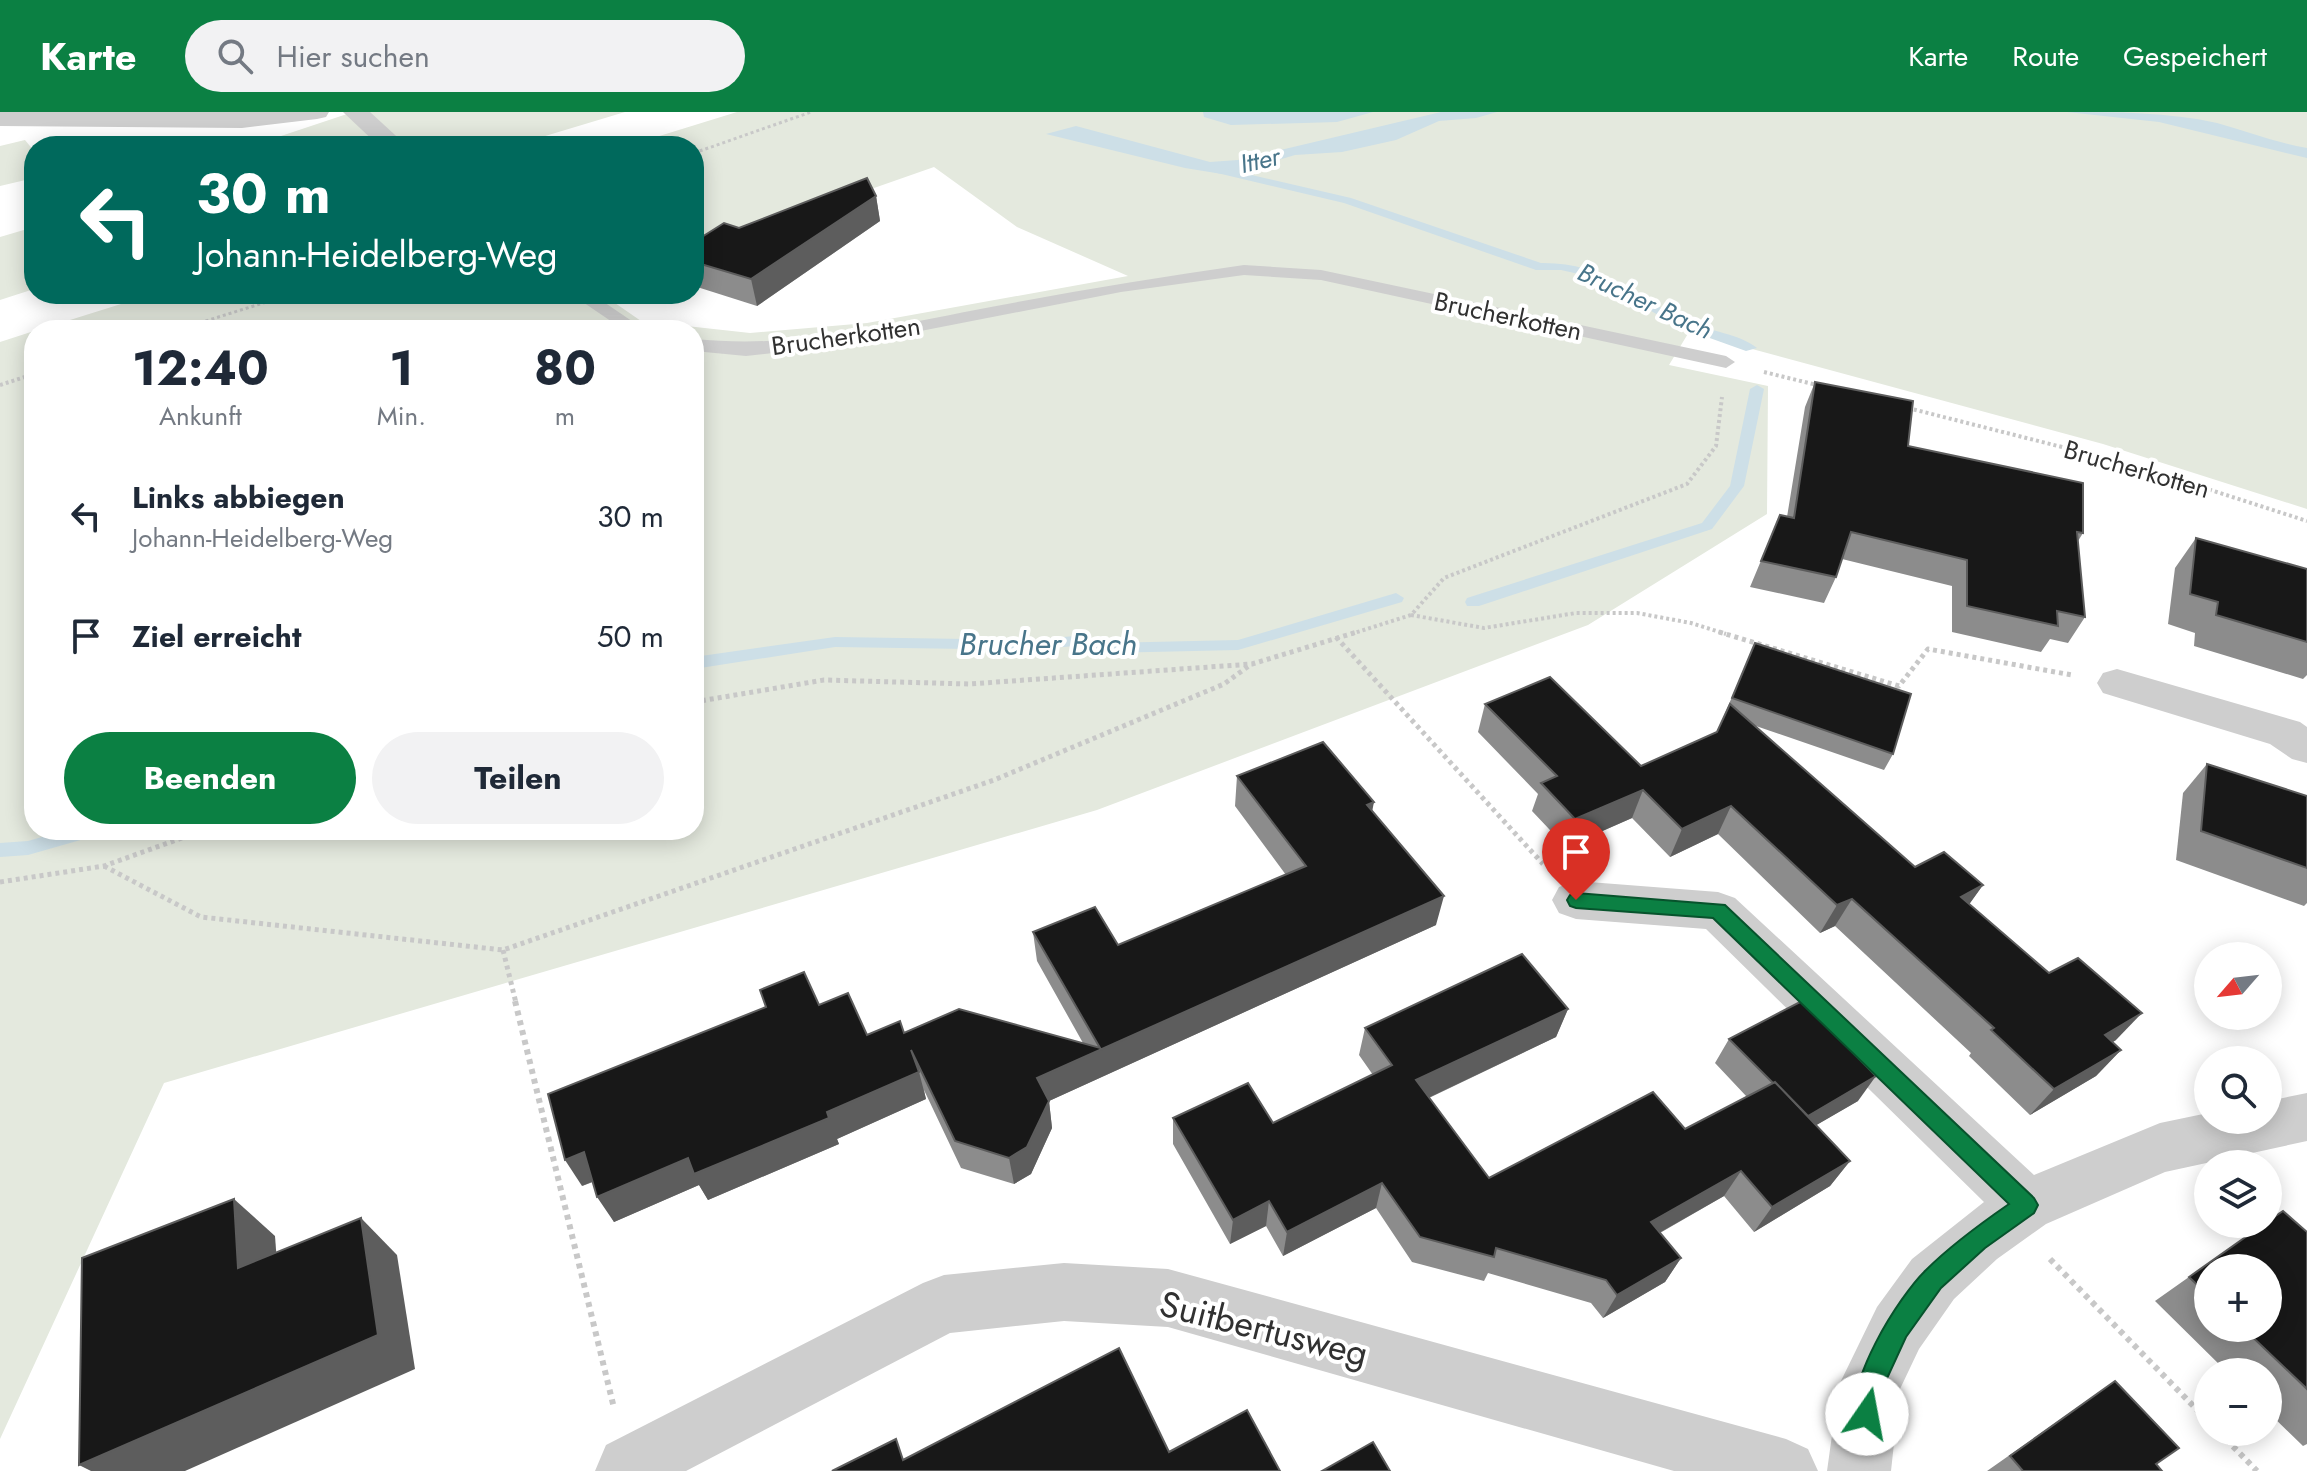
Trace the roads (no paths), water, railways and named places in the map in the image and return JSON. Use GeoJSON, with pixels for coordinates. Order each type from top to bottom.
{"type":"FeatureCollection","features":[{"type":"Feature","properties":{"kind":"street"},"geometry":{"type":"LineString","coordinates":[[0,119],[242,121],[317,112]]}},
{"type":"Feature","properties":{"kind":"street"},"geometry":{"type":"LineString","coordinates":[[355,112],[383,136]]}},
{"type":"Feature","properties":{"kind":"street"},"geometry":{"type":"LineString","coordinates":[[2117,683],[2285,733],[2307,748]]}},
{"type":"Feature","properties":{"kind":"street"},"geometry":{"type":"LineString","coordinates":[[1576,900],[1718,911],[2018,1211]]}},
{"type":"Feature","properties":{"kind":"street"},"geometry":{"type":"LineString","coordinates":[[1859,1471],[1870,1385],[1898,1328],[1933,1279],[1977,1240],[2018,1211],[2160,1148],[2307,1117]]}},
{"type":"Feature","properties":{"kind":"street","name":"Suitbertusweg"},"geometry":{"type":"LineString","coordinates":[[627,1469],[944,1304],[1064,1292],[1168,1298],[1786,1471]]}},
{"type":"Feature","properties":{"kind":"lane","name":"Brucherkotten"},"geometry":{"type":"LineString","coordinates":[[704,346],[746,350],[854,339],[1121,287],[1244,270],[1321,275],[1726,362]]}},
{"type":"Feature","properties":{"kind":"lane"},"geometry":{"type":"LineString","coordinates":[[596,304],[620,320]]}},
{"type":"Feature","properties":{"kind":"water"},"geometry":{"type":"Polygon","coordinates":[[[1203,112],[1373,112],[1337,122],[1231,125],[1204,117],[1203,112]]]}},
{"type":"Feature","properties":{"kind":"water","name":"Itter"},"geometry":{"type":"Polygon","coordinates":[[[1441,112],[1497,112],[1476,118],[1439,121],[1396,140],[1342,152],[1295,155],[1222,174],[1046,134],[1076,126],[1210,162],[1238,160],[1441,112]]]}},
{"type":"Feature","properties":{"kind":"water"},"geometry":{"type":"Polygon","coordinates":[[[2067,112],[2142,113],[2199,119],[2307,148],[2307,158],[2159,122],[2067,112]]]}},
{"type":"Feature","properties":{"kind":"waterway","name":"Brucher Bach"},"geometry":{"type":"LineString","coordinates":[[1217,170],[1347,200],[1540,267],[1579,269],[1611,282],[1684,324],[1751,348]]}},
{"type":"Feature","properties":{"kind":"waterway","name":"Brucher Bach"},"geometry":{"type":"LineString","coordinates":[[1473,602],[1707,526],[1737,486],[1757,389]]}},
{"type":"Feature","properties":{"kind":"waterway","name":"Brucher Bach"},"geometry":{"type":"LineString","coordinates":[[704,662],[835,642],[1029,645],[1075,641],[1106,648],[1238,645],[1396,598]]}},
{"type":"Feature","properties":{"kind":"waterway","name":"Brucher Bach"},"geometry":{"type":"LineString","coordinates":[[0,850],[28,848],[56,840]]}}]}
